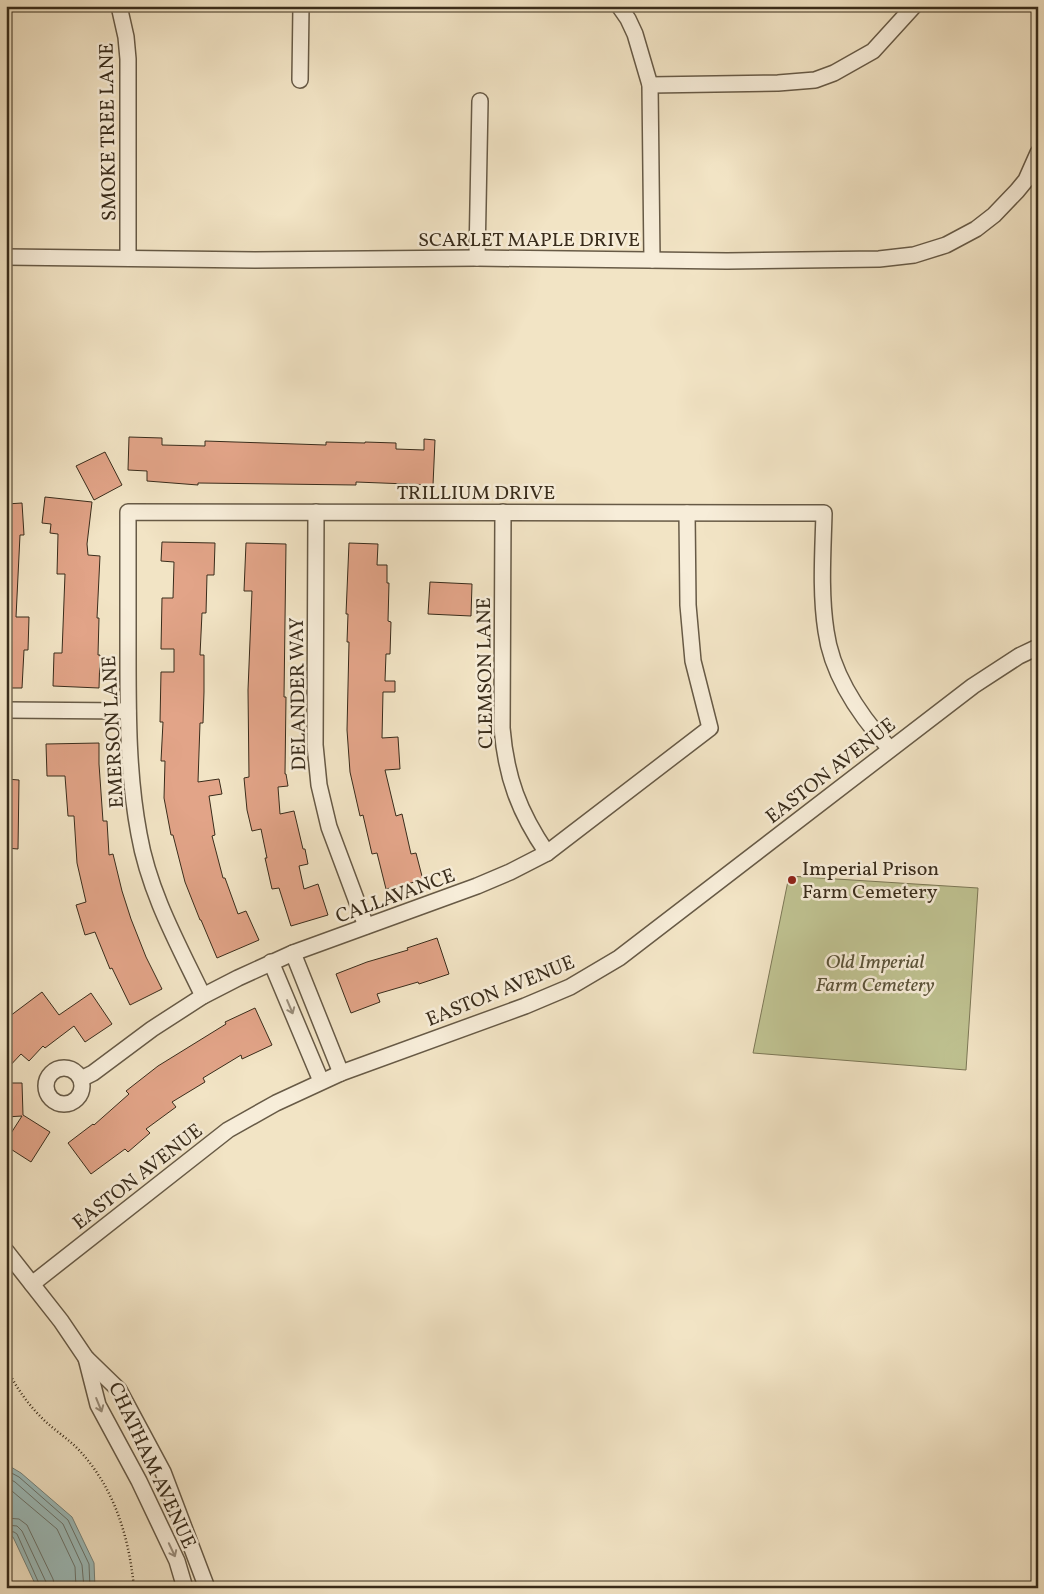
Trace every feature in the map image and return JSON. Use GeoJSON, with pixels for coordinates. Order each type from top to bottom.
{"type":"FeatureCollection","features":[{"type":"Feature","properties":{"kind":"street","name":"SMOKE TREE LANE"},"geometry":{"type":"LineString","coordinates":[[119,6],[126,37],[128,60],[128,258]]}},
{"type":"Feature","properties":{"kind":"street"},"geometry":{"type":"LineString","coordinates":[[300,80],[301,6]]}},
{"type":"Feature","properties":{"kind":"street"},"geometry":{"type":"LineString","coordinates":[[619,6],[635,34],[650,85],[652,260]]}},
{"type":"Feature","properties":{"kind":"street"},"geometry":{"type":"LineString","coordinates":[[650,85],[778,83],[815,80],[834,73],[873,50],[914,6]]}},
{"type":"Feature","properties":{"kind":"street"},"geometry":{"type":"LineString","coordinates":[[478,258],[480,101]]}},
{"type":"Feature","properties":{"kind":"street","name":"SCARLET MAPLE DRIVE"},"geometry":{"type":"LineString","coordinates":[[6,257],[255,260],[478,258],[727,261],[860,259],[914,255],[946,245],[976,229],[994,215],[1017,191],[1032,183],[1038,153]]}},
{"type":"Feature","properties":{"kind":"street","name":"TRILLIUM DRIVE"},"geometry":{"type":"LineString","coordinates":[[128,512],[824,512],[822,591],[826,632],[835,666],[851,698],[870,727],[890,749]]}},
{"type":"Feature","properties":{"kind":"street","name":"EMERSON LANE"},"geometry":{"type":"LineString","coordinates":[[128,512],[128,711],[130,773],[139,836],[153,886],[171,932],[203,996]]}},
{"type":"Feature","properties":{"kind":"street","name":"DELANDER WAY"},"geometry":{"type":"LineString","coordinates":[[316,512],[315,745],[319,784],[329,827],[366,926]]}},
{"type":"Feature","properties":{"kind":"street","name":"CLEMSON LANE"},"geometry":{"type":"LineString","coordinates":[[503,512],[502,728],[504,753],[510,780],[521,810],[547,853]]}},
{"type":"Feature","properties":{"kind":"street","name":"CALLAVANCE"},"geometry":{"type":"LineString","coordinates":[[81,1079],[93,1073],[152,1029],[203,996],[272,962],[477,886],[547,853],[710,728],[693,661],[688,605],[687,512]]}},
{"type":"Feature","properties":{"kind":"street","name":"EASTON AVENUE"},"geometry":{"type":"LineString","coordinates":[[32,1284],[228,1130],[276,1103],[341,1073],[525,1006],[570,987],[619,958],[973,686],[1019,656],[1038,647]]}},
{"type":"Feature","properties":{"kind":"street"},"geometry":{"type":"LineString","coordinates":[[6,710],[128,711]]}},
{"type":"Feature","properties":{"kind":"street"},"geometry":{"type":"LineString","coordinates":[[293,953],[341,1073]]}},
{"type":"Feature","properties":{"kind":"street"},"geometry":{"type":"LineString","coordinates":[[272,962],[321,1081]]}},
{"type":"Feature","properties":{"kind":"street","name":"CHATHAM AVENUE"},"geometry":{"type":"LineString","coordinates":[[6,1251],[61,1321],[86,1358],[119,1390],[163,1472],[207,1588]]}},
{"type":"Feature","properties":{"kind":"street","name":"CHATHAM AVENUE"},"geometry":{"type":"LineString","coordinates":[[86,1358],[98,1405],[143,1490],[177,1561],[185,1588]]}},
{"type":"Feature","properties":{"kind":"path"},"geometry":{"type":"LineString","coordinates":[[6,1366],[26,1399],[45,1421],[77,1448],[104,1482],[116,1508],[126,1539],[134,1588]]}},
{"type":"Feature","properties":{"kind":"green space","name":"Old Imperial Farm Cemetery"},"geometry":{"type":"Polygon","coordinates":[[[789,876],[978,888],[966,1070],[753,1053],[789,876]]]}},
{"type":"Feature","properties":{"kind":"water"},"geometry":{"type":"Polygon","coordinates":[[[6,1464],[21,1473],[72,1517],[94,1563],[95,1588],[37,1588],[13,1537],[6,1536],[6,1464]]]}},
{"type":"Feature","properties":{"kind":"building"},"geometry":{"type":"Polygon","coordinates":[[[129,437],[162,438],[162,445],[205,446],[205,441],[326,445],[326,442],[365,442],[396,443],[396,449],[424,450],[424,439],[435,440],[433,485],[356,482],[356,485],[198,483],[198,485],[147,481],[147,471],[128,470],[129,437]]]}},
{"type":"Feature","properties":{"kind":"building"},"geometry":{"type":"Polygon","coordinates":[[[105,452],[122,485],[94,500],[76,466],[105,452]]]}},
{"type":"Feature","properties":{"kind":"building"},"geometry":{"type":"Polygon","coordinates":[[[45,497],[92,502],[87,544],[88,555],[100,556],[97,618],[99,618],[99,688],[53,686],[54,653],[62,653],[65,574],[57,574],[58,534],[50,533],[51,524],[42,523],[45,497]]]}},
{"type":"Feature","properties":{"kind":"building"},"geometry":{"type":"Polygon","coordinates":[[[22,503],[24,535],[20,535],[16,617],[29,617],[28,650],[24,650],[22,688],[6,688],[6,504],[22,503]]]}},
{"type":"Feature","properties":{"kind":"building"},"geometry":{"type":"Polygon","coordinates":[[[162,542],[215,543],[214,575],[207,575],[206,613],[202,613],[200,655],[204,655],[204,692],[203,723],[200,723],[198,782],[219,779],[222,794],[209,796],[215,835],[212,836],[223,878],[225,878],[238,914],[246,911],[259,940],[217,958],[185,882],[173,835],[171,835],[164,798],[165,761],[161,761],[163,722],[160,722],[161,672],[174,672],[174,649],[161,649],[162,598],[173,598],[174,562],[161,561],[162,542]]]}},
{"type":"Feature","properties":{"kind":"building"},"geometry":{"type":"Polygon","coordinates":[[[246,543],[286,544],[284,697],[286,697],[285,774],[288,786],[278,787],[280,814],[294,811],[308,864],[299,866],[304,889],[318,884],[328,915],[291,926],[279,888],[272,889],[261,829],[252,831],[247,810],[244,778],[249,777],[248,690],[252,591],[244,591],[246,543]]]}},
{"type":"Feature","properties":{"kind":"building"},"geometry":{"type":"Polygon","coordinates":[[[349,543],[378,544],[377,565],[387,565],[387,583],[389,583],[388,621],[391,622],[390,654],[386,654],[385,681],[395,681],[395,692],[383,692],[382,738],[398,737],[400,769],[385,770],[396,816],[402,814],[411,854],[416,853],[423,880],[386,889],[377,853],[372,854],[363,815],[360,816],[350,772],[347,730],[349,642],[347,642],[348,614],[346,614],[349,543]]]}},
{"type":"Feature","properties":{"kind":"building"},"geometry":{"type":"Polygon","coordinates":[[[430,582],[472,584],[471,616],[428,614],[430,582]]]}},
{"type":"Feature","properties":{"kind":"building"},"geometry":{"type":"Polygon","coordinates":[[[99,743],[103,821],[107,821],[109,855],[113,854],[131,919],[146,957],[162,989],[130,1005],[112,968],[110,969],[95,932],[85,935],[76,905],[86,902],[77,863],[74,816],[68,816],[65,776],[47,776],[46,744],[99,743]]]}},
{"type":"Feature","properties":{"kind":"building"},"geometry":{"type":"Polygon","coordinates":[[[6,779],[19,780],[18,849],[6,848],[6,779]]]}},
{"type":"Feature","properties":{"kind":"building"},"geometry":{"type":"Polygon","coordinates":[[[437,938],[449,974],[419,984],[418,982],[377,994],[380,1002],[351,1013],[336,974],[367,962],[408,950],[407,948],[437,938]]]}},
{"type":"Feature","properties":{"kind":"building"},"geometry":{"type":"Polygon","coordinates":[[[42,992],[59,1015],[91,993],[112,1024],[85,1042],[74,1026],[45,1048],[43,1046],[29,1061],[21,1054],[6,1070],[6,1019],[42,992]]]}},
{"type":"Feature","properties":{"kind":"building"},"geometry":{"type":"Polygon","coordinates":[[[255,1008],[272,1045],[242,1059],[241,1055],[203,1078],[205,1082],[172,1102],[176,1107],[146,1129],[150,1133],[128,1152],[125,1149],[91,1174],[68,1143],[94,1125],[129,1094],[126,1091],[158,1066],[226,1024],[225,1022],[255,1008]]]}},
{"type":"Feature","properties":{"kind":"building"},"geometry":{"type":"Polygon","coordinates":[[[6,1083],[22,1083],[23,1115],[50,1132],[31,1162],[6,1146],[6,1141],[22,1116],[6,1117],[6,1083]]]}},
{"type":"Feature","properties":{"kind":"place","name":"Imperial Prison Farm Cemetery"},"geometry":{"type":"Point","coordinates":[792,880]}}]}
